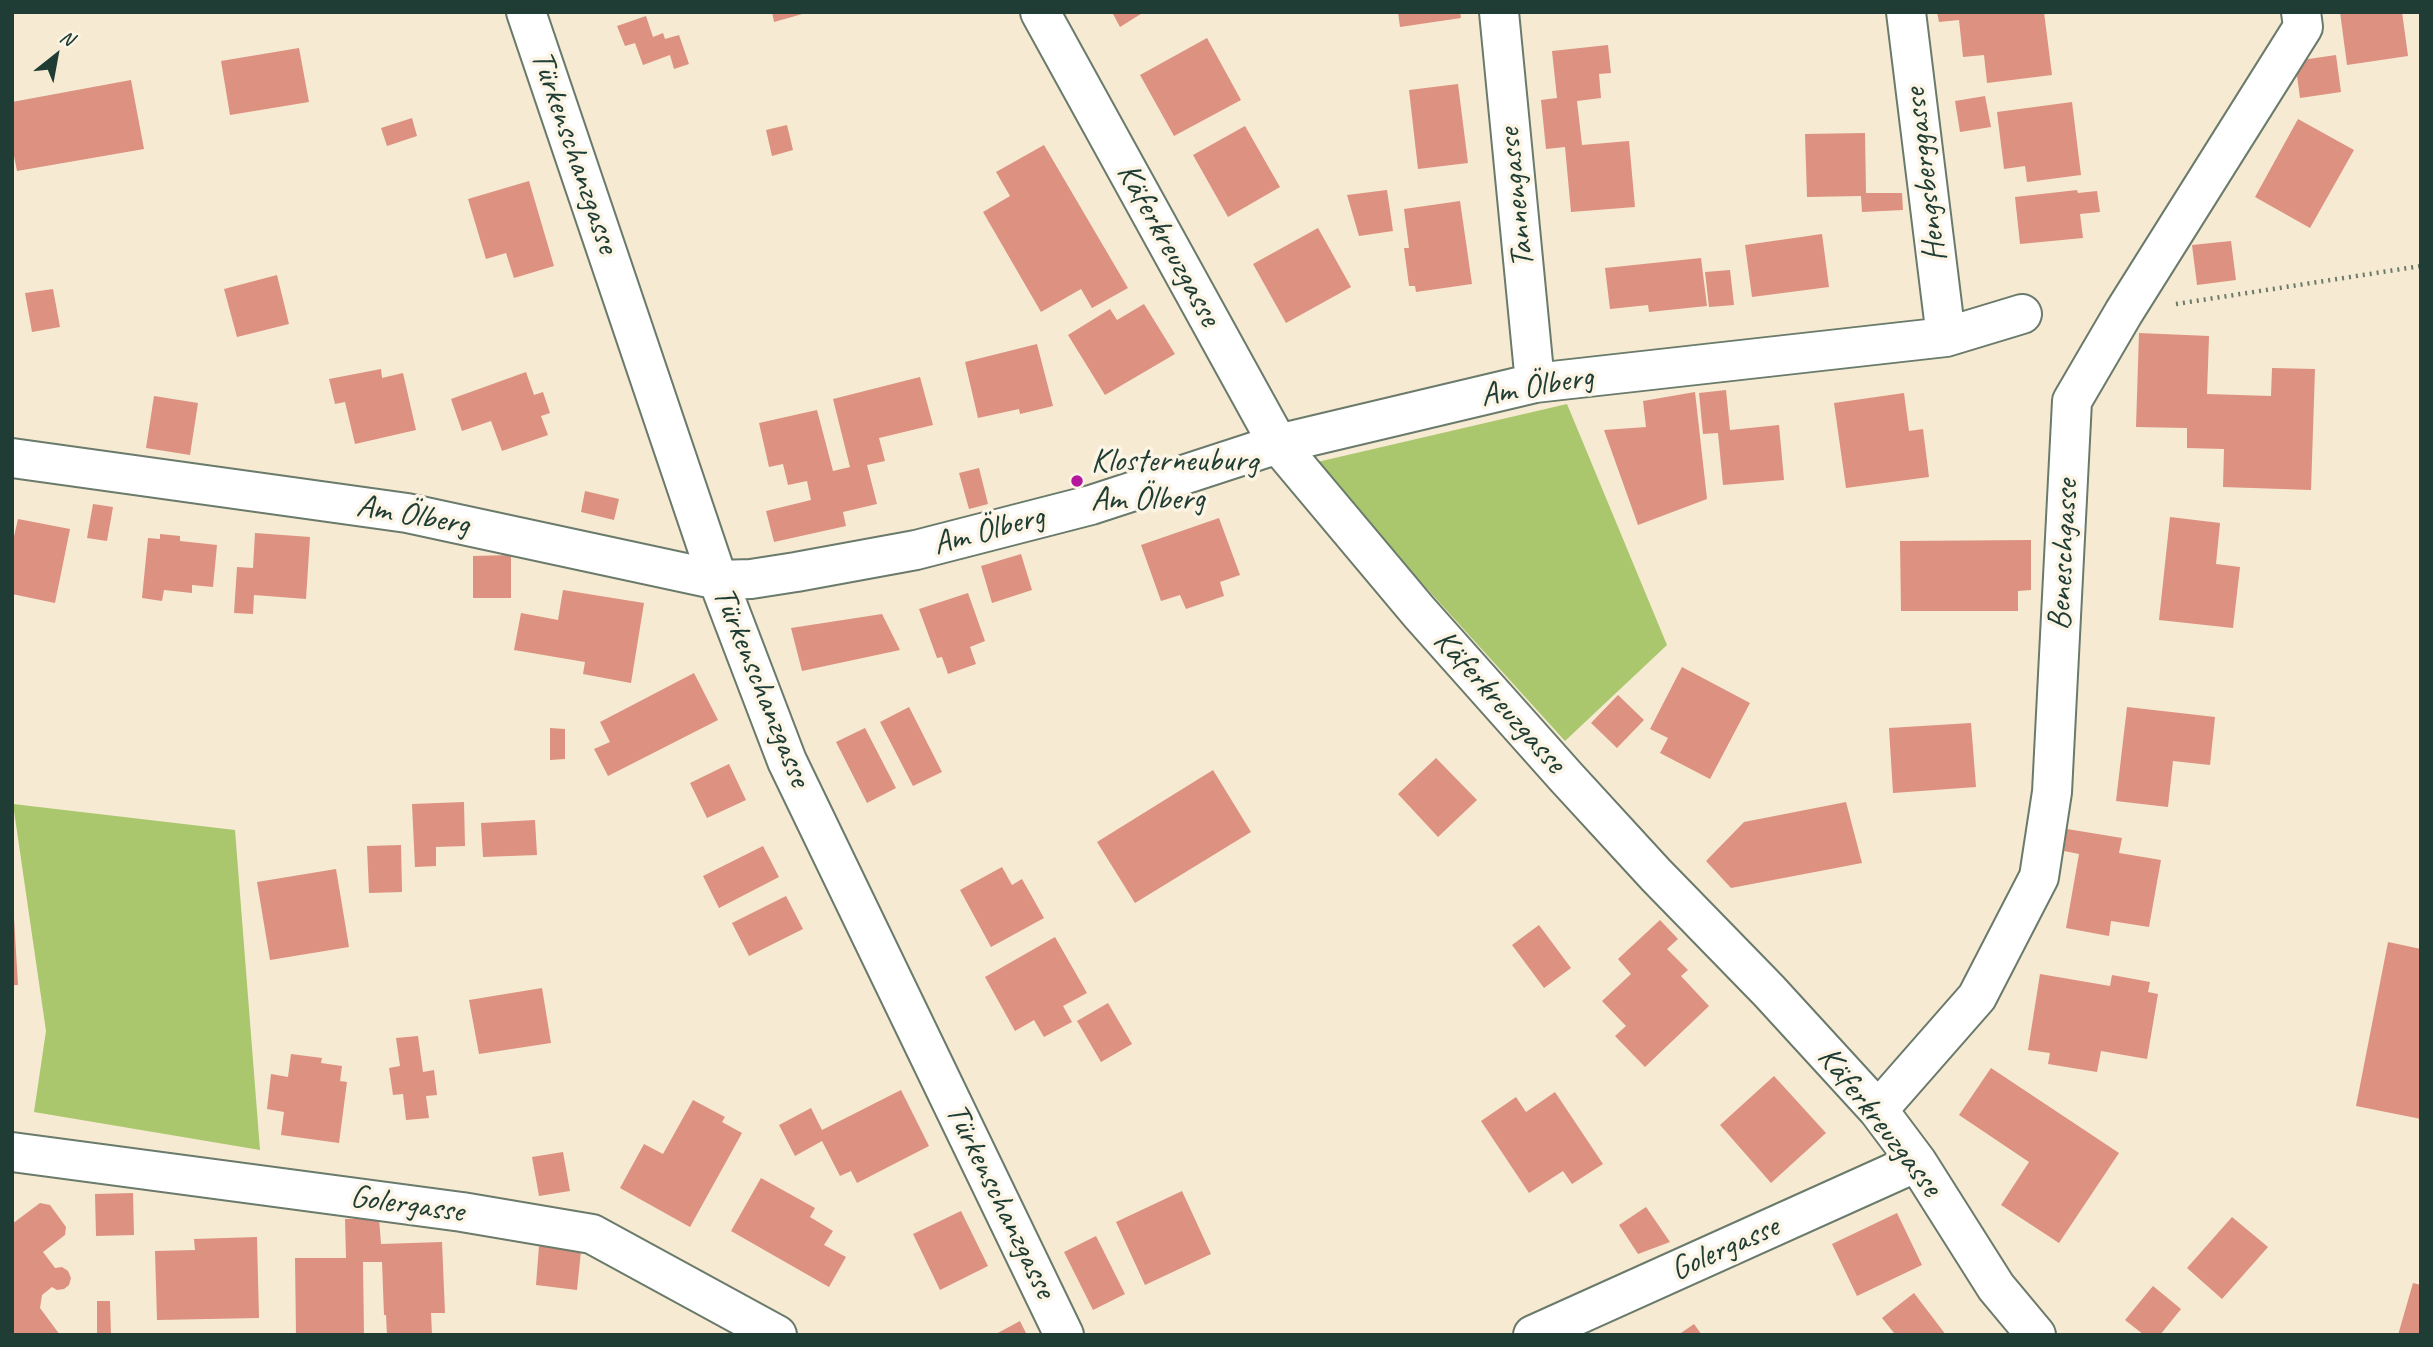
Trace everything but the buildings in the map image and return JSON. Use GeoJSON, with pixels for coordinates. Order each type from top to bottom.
{"type":"FeatureCollection","features":[{"type":"Feature","properties":{"kind":"street","name":"Türkenschanzgasse"},"geometry":{"type":"LineString","coordinates":[[526,12],[718,580],[787,761],[1064,1335]]}},
{"type":"Feature","properties":{"kind":"street","name":"Käferkreuzgasse"},"geometry":{"type":"LineString","coordinates":[[1040,12],[1278,444],[1419,612],[1566,777],[1878,1110],[1917,1162],[1996,1287],[2036,1335]]}},
{"type":"Feature","properties":{"kind":"street","name":"Tannengasse"},"geometry":{"type":"LineString","coordinates":[[1499,12],[1535,383]]}},
{"type":"Feature","properties":{"kind":"street","name":"Hengsberggasse"},"geometry":{"type":"LineString","coordinates":[[1906,12],[1946,337]]}},
{"type":"Feature","properties":{"kind":"street","name":"Beneschgasse"},"geometry":{"type":"LineString","coordinates":[[1878,1110],[1977,997],[2039,877],[2052,792],[2072,401],[2124,312],[2303,27],[2301,12]]}},
{"type":"Feature","properties":{"kind":"street","name":"Am Ölberg"},"geometry":{"type":"LineString","coordinates":[[12,458],[407,513],[718,580],[751,579],[916,550],[1091,505],[1278,444],[1535,383],[1946,337],[2022,314]]}},
{"type":"Feature","properties":{"kind":"street","name":"Golergasse"},"geometry":{"type":"LineString","coordinates":[[12,1152],[462,1212],[592,1234],[778,1335]]}},
{"type":"Feature","properties":{"kind":"street","name":"Golergasse"},"geometry":{"type":"LineString","coordinates":[[1533,1335],[1917,1162]]}},
{"type":"Feature","properties":{"kind":"path"},"geometry":{"type":"LineString","coordinates":[[2124,312],[2421,266]]}},
{"type":"Feature","properties":{"kind":"green space"},"geometry":{"type":"Polygon","coordinates":[[[1567,404],[1667,645],[1565,741],[1313,463],[1567,404]]]}},
{"type":"Feature","properties":{"kind":"green space"},"geometry":{"type":"Polygon","coordinates":[[[13,804],[235,830],[260,1150],[34,1112],[46,1031],[13,804]]]}},
{"type":"Feature","properties":{"kind":"place","name":"Klosterneuburg Am Ölberg"},"geometry":{"type":"Point","coordinates":[1077,481]}}]}
